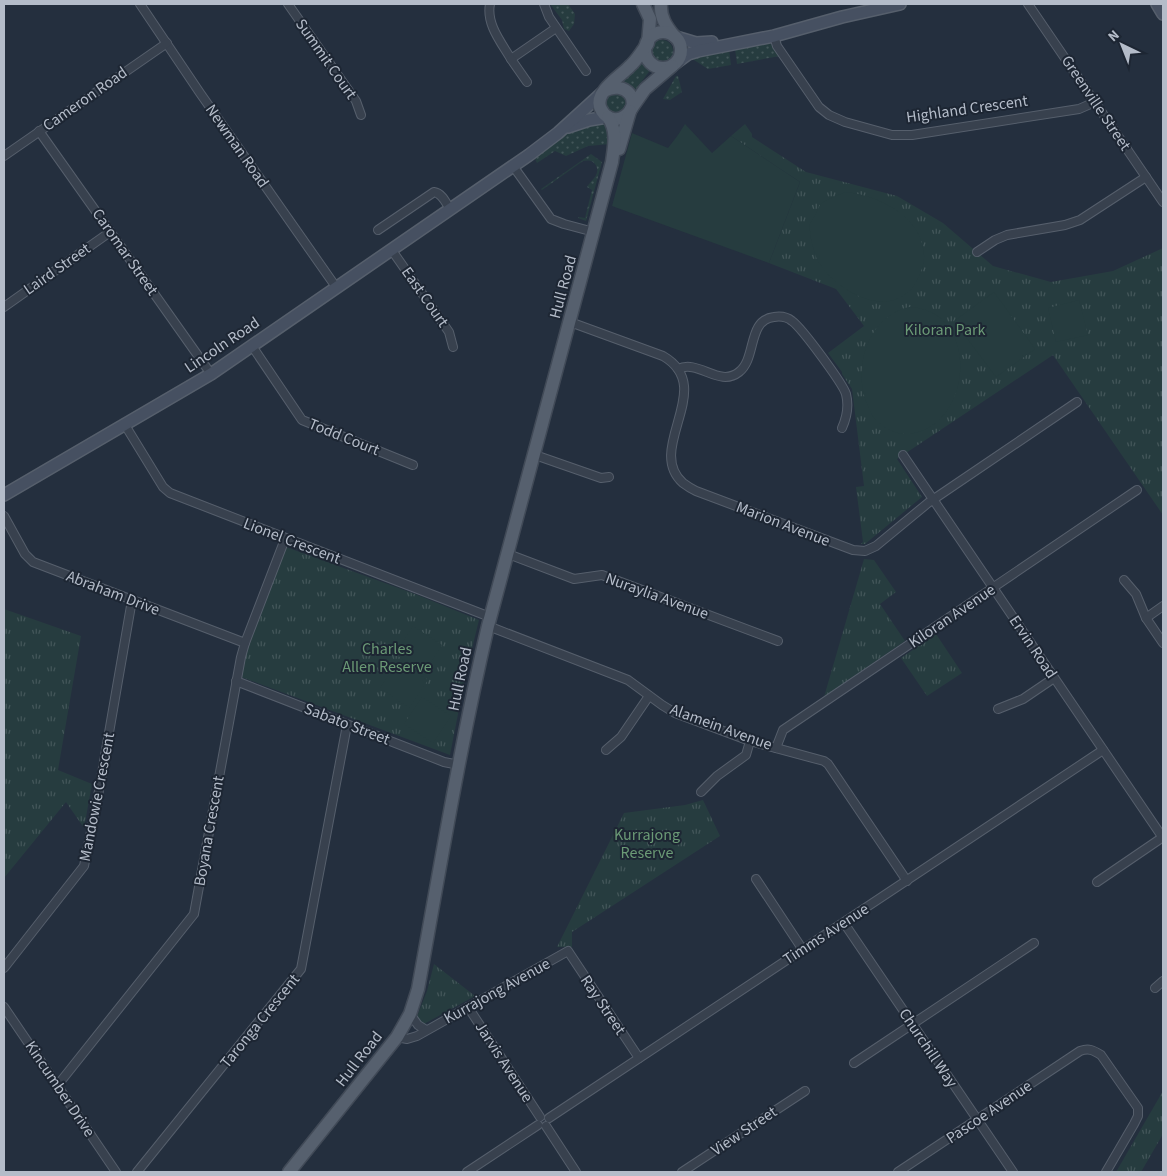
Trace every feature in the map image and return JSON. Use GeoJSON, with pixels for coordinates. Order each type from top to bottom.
{"type":"FeatureCollection","features":[{"type":"Feature","properties":{"kind":"main road"},"geometry":{"type":"LineString","coordinates":[[643,4],[650,19],[647,56],[653,65],[664,68],[675,64],[691,53],[730,41],[842,17],[877,6],[900,4]]}},
{"type":"Feature","properties":{"kind":"main road"},"geometry":{"type":"LineString","coordinates":[[661,4],[661,14],[664,22],[679,42],[681,50],[675,64]]}},
{"type":"Feature","properties":{"kind":"main road"},"geometry":{"type":"LineString","coordinates":[[1157,4],[1163,14]]}},
{"type":"Feature","properties":{"kind":"main road"},"geometry":{"type":"LineString","coordinates":[[603,92],[616,87],[626,90],[632,99],[631,109],[620,118],[615,119],[608,117],[602,111],[599,100],[603,92],[634,62],[652,37],[659,33],[689,42],[730,41]]}},
{"type":"Feature","properties":{"kind":"main road","name":"Hull Road"},"geometry":{"type":"LineString","coordinates":[[612,162],[620,147],[631,109],[644,89],[675,64]]}},
{"type":"Feature","properties":{"kind":"main road","name":"Lincoln Road"},"geometry":{"type":"LineString","coordinates":[[4,495],[211,374],[513,166],[558,133],[603,92]]}},
{"type":"Feature","properties":{"kind":"main road","name":"Hull Road"},"geometry":{"type":"LineString","coordinates":[[294,1170],[397,1037],[410,1014],[418,989],[459,765],[489,622],[612,162],[616,138],[614,128],[608,117]]}},
{"type":"Feature","properties":{"kind":"main road","name":"Lincoln Road"},"geometry":{"type":"LineString","coordinates":[[558,133],[581,122],[608,117]]}},
{"type":"Feature","properties":{"kind":"street"},"geometry":{"type":"LineString","coordinates":[[142,6],[150,4]]}},
{"type":"Feature","properties":{"kind":"street","name":"Summit Court"},"geometry":{"type":"LineString","coordinates":[[288,4],[356,101],[362,115]]}},
{"type":"Feature","properties":{"kind":"street"},"geometry":{"type":"LineString","coordinates":[[490,4],[489,14],[494,30],[526,82]]}},
{"type":"Feature","properties":{"kind":"street"},"geometry":{"type":"LineString","coordinates":[[544,4],[546,12],[556,28],[586,71]]}},
{"type":"Feature","properties":{"kind":"street","name":"Greenville Street"},"geometry":{"type":"LineString","coordinates":[[1028,4],[1163,202]]}},
{"type":"Feature","properties":{"kind":"street","name":"Newman Road"},"geometry":{"type":"LineString","coordinates":[[142,6],[200,93],[336,287]]}},
{"type":"Feature","properties":{"kind":"street"},"geometry":{"type":"LineString","coordinates":[[511,58],[556,28]]}},
{"type":"Feature","properties":{"kind":"street","name":"Highland Crescent"},"geometry":{"type":"LineString","coordinates":[[773,32],[777,46],[823,111],[837,119],[892,135],[912,135],[1079,109],[1095,102]]}},
{"type":"Feature","properties":{"kind":"street","name":"Cameron Road"},"geometry":{"type":"LineString","coordinates":[[4,156],[166,43]]}},
{"type":"Feature","properties":{"kind":"street","name":"Caromar Street"},"geometry":{"type":"LineString","coordinates":[[39,131],[211,374]]}},
{"type":"Feature","properties":{"kind":"street"},"geometry":{"type":"LineString","coordinates":[[513,166],[551,219],[594,232]]}},
{"type":"Feature","properties":{"kind":"street"},"geometry":{"type":"LineString","coordinates":[[977,252],[995,240],[1007,235],[1065,225],[1080,220],[1146,177]]}},
{"type":"Feature","properties":{"kind":"street"},"geometry":{"type":"LineString","coordinates":[[378,230],[434,192],[442,198],[450,209]]}},
{"type":"Feature","properties":{"kind":"street","name":"Laird Street"},"geometry":{"type":"LineString","coordinates":[[4,307],[110,232]]}},
{"type":"Feature","properties":{"kind":"street","name":"East Court"},"geometry":{"type":"LineString","coordinates":[[391,249],[449,332],[453,347]]}},
{"type":"Feature","properties":{"kind":"street"},"geometry":{"type":"LineString","coordinates":[[570,322],[663,356],[678,369],[686,366],[723,377],[735,375],[747,363],[755,333],[762,323],[772,317],[787,318],[797,326],[842,385],[848,402],[846,418],[842,428]]}},
{"type":"Feature","properties":{"kind":"street","name":"Todd Court"},"geometry":{"type":"LineString","coordinates":[[252,346],[302,420],[413,465]]}},
{"type":"Feature","properties":{"kind":"street","name":"Marion Avenue"},"geometry":{"type":"LineString","coordinates":[[678,369],[684,383],[685,396],[672,444],[671,457],[676,472],[683,482],[696,491],[852,550],[865,551],[876,546],[933,500],[1077,402]]}},
{"type":"Feature","properties":{"kind":"street","name":"Lionel Crescent"},"geometry":{"type":"LineString","coordinates":[[125,425],[162,487],[170,493],[489,622]]}},
{"type":"Feature","properties":{"kind":"street"},"geometry":{"type":"LineString","coordinates":[[535,455],[601,478],[609,477]]}},
{"type":"Feature","properties":{"kind":"street","name":"Ervin Road"},"geometry":{"type":"LineString","coordinates":[[903,455],[1163,838]]}},
{"type":"Feature","properties":{"kind":"street","name":"Kiloran Avenue"},"geometry":{"type":"LineString","coordinates":[[776,748],[783,730],[1137,490]]}},
{"type":"Feature","properties":{"kind":"street","name":"Abraham Drive"},"geometry":{"type":"LineString","coordinates":[[4,516],[25,554],[33,562],[245,643]]}},
{"type":"Feature","properties":{"kind":"street","name":"Boyana Crescent"},"geometry":{"type":"LineString","coordinates":[[57,1086],[194,914],[236,680],[245,643],[285,539]]}},
{"type":"Feature","properties":{"kind":"street","name":"Nuraylia Avenue"},"geometry":{"type":"LineString","coordinates":[[508,554],[574,579],[602,575],[778,641]]}},
{"type":"Feature","properties":{"kind":"street"},"geometry":{"type":"LineString","coordinates":[[1124,580],[1136,594],[1146,618],[1163,643]]}},
{"type":"Feature","properties":{"kind":"street","name":"Mandowie Crescent"},"geometry":{"type":"LineString","coordinates":[[4,968],[84,866],[132,600]]}},
{"type":"Feature","properties":{"kind":"street"},"geometry":{"type":"LineString","coordinates":[[1146,618],[1163,606]]}},
{"type":"Feature","properties":{"kind":"street","name":"Alamein Avenue"},"geometry":{"type":"LineString","coordinates":[[489,622],[628,680],[675,713],[750,741],[819,759],[828,764],[907,880]]}},
{"type":"Feature","properties":{"kind":"street"},"geometry":{"type":"LineString","coordinates":[[998,709],[1023,699],[1054,678]]}},
{"type":"Feature","properties":{"kind":"street","name":"Sabato Street"},"geometry":{"type":"LineString","coordinates":[[236,680],[444,762],[459,765]]}},
{"type":"Feature","properties":{"kind":"street"},"geometry":{"type":"LineString","coordinates":[[606,750],[620,737],[649,696]]}},
{"type":"Feature","properties":{"kind":"street","name":"Taronga Crescent"},"geometry":{"type":"LineString","coordinates":[[137,1172],[301,969],[347,725]]}},
{"type":"Feature","properties":{"kind":"street"},"geometry":{"type":"LineString","coordinates":[[701,792],[717,776],[746,755],[750,741]]}},
{"type":"Feature","properties":{"kind":"street","name":"Timms Avenue"},"geometry":{"type":"LineString","coordinates":[[541,1122],[543,1115],[548,1118],[1103,750]]}},
{"type":"Feature","properties":{"kind":"street"},"geometry":{"type":"LineString","coordinates":[[1097,882],[1163,838]]}},
{"type":"Feature","properties":{"kind":"street"},"geometry":{"type":"LineString","coordinates":[[756,879],[803,950]]}},
{"type":"Feature","properties":{"kind":"street","name":"Churchill Way"},"geometry":{"type":"LineString","coordinates":[[844,923],[1013,1172]]}},
{"type":"Feature","properties":{"kind":"street"},"geometry":{"type":"LineString","coordinates":[[854,1063],[1034,943]]}},
{"type":"Feature","properties":{"kind":"street","name":"Kurrajong Avenue"},"geometry":{"type":"LineString","coordinates":[[397,1037],[407,1038],[416,1036],[568,951]]}},
{"type":"Feature","properties":{"kind":"street","name":"Ray Street"},"geometry":{"type":"LineString","coordinates":[[568,951],[639,1058]]}},
{"type":"Feature","properties":{"kind":"street"},"geometry":{"type":"LineString","coordinates":[[1155,988],[1163,981]]}},
{"type":"Feature","properties":{"kind":"street","name":"Kincumber Drive"},"geometry":{"type":"LineString","coordinates":[[4,1007],[116,1172]]}},
{"type":"Feature","properties":{"kind":"street","name":"Jarvis Avenue"},"geometry":{"type":"LineString","coordinates":[[468,1007],[541,1122],[576,1172]]}},
{"type":"Feature","properties":{"kind":"street","name":"Kurrajong Avenue"},"geometry":{"type":"LineString","coordinates":[[410,1014],[418,1025],[426,1030]]}},
{"type":"Feature","properties":{"kind":"street","name":"Pascoe Avenue"},"geometry":{"type":"LineString","coordinates":[[898,1172],[1080,1052],[1092,1050],[1101,1055],[1138,1108],[1138,1116],[1134,1124],[1106,1172]]}},
{"type":"Feature","properties":{"kind":"street","name":"View Street"},"geometry":{"type":"LineString","coordinates":[[682,1172],[805,1090]]}},
{"type":"Feature","properties":{"kind":"street"},"geometry":{"type":"LineString","coordinates":[[467,1172],[541,1122]]}},
{"type":"Feature","properties":{"kind":"green space"},"geometry":{"type":"Polygon","coordinates":[[[550,4],[568,4],[575,14],[574,24],[569,31],[564,29],[562,20],[550,4]]]}},
{"type":"Feature","properties":{"kind":"green space"},"geometry":{"type":"Polygon","coordinates":[[[662,40],[670,43],[673,51],[670,59],[662,62],[654,59],[651,51],[654,43],[662,40]]]}},
{"type":"Feature","properties":{"kind":"green space"},"geometry":{"type":"Polygon","coordinates":[[[769,42],[780,56],[737,64],[735,49],[769,42]]]}},
{"type":"Feature","properties":{"kind":"green space"},"geometry":{"type":"Polygon","coordinates":[[[729,49],[731,65],[708,69],[692,57],[729,49]]]}},
{"type":"Feature","properties":{"kind":"green space"},"geometry":{"type":"Polygon","coordinates":[[[644,61],[651,69],[634,92],[622,82],[644,61]]]}},
{"type":"Feature","properties":{"kind":"green space"},"geometry":{"type":"Polygon","coordinates":[[[676,76],[678,76],[682,92],[670,100],[663,99],[676,76]]]}},
{"type":"Feature","properties":{"kind":"green space"},"geometry":{"type":"Polygon","coordinates":[[[612,93],[623,94],[628,104],[619,114],[609,111],[607,106],[606,99],[612,93]]]}},
{"type":"Feature","properties":{"kind":"green space"},"geometry":{"type":"Polygon","coordinates":[[[600,122],[606,124],[611,144],[588,146],[566,156],[555,151],[537,163],[535,159],[571,130],[600,122]]]}},
{"type":"Feature","properties":{"kind":"green space"},"geometry":{"type":"Polygon","coordinates":[[[685,124],[712,153],[731,136],[800,182],[769,263],[612,206],[632,133],[668,148],[685,124]]]}},
{"type":"Feature","properties":{"kind":"green space","name":"Kiloran Park"},"geometry":{"type":"Polygon","coordinates":[[[745,124],[752,137],[806,172],[897,196],[943,223],[993,266],[1051,282],[1113,271],[1163,248],[1163,515],[1053,355],[897,459],[922,497],[865,544],[861,544],[863,542],[856,487],[864,486],[852,389],[828,353],[864,326],[836,289],[769,263],[800,182],[731,136],[745,124]]]}},
{"type":"Feature","properties":{"kind":"green space"},"geometry":{"type":"Polygon","coordinates":[[[591,154],[602,162],[586,221],[578,218],[585,218],[592,190],[587,187],[597,174],[597,168],[593,162],[589,160],[583,161],[541,189],[591,154]]]}},
{"type":"Feature","properties":{"kind":"green space"},"geometry":{"type":"Polygon","coordinates":[[[845,192],[859,194],[886,204],[909,221],[917,232],[923,245],[924,259],[921,272],[915,284],[904,295],[894,300],[882,302],[858,296],[836,282],[818,262],[811,239],[810,224],[821,204],[845,192]]]}},
{"type":"Feature","properties":{"kind":"green space"},"geometry":{"type":"Polygon","coordinates":[[[994,292],[1035,349],[996,377],[954,321],[994,292]]]}},
{"type":"Feature","properties":{"kind":"green space"},"geometry":{"type":"Polygon","coordinates":[[[1079,300],[1088,335],[1056,342],[1048,308],[1079,300]]]}},
{"type":"Feature","properties":{"kind":"green space"},"geometry":{"type":"Polygon","coordinates":[[[909,307],[932,313],[949,327],[958,346],[960,369],[957,391],[947,411],[931,427],[904,434],[886,428],[874,418],[863,392],[862,376],[863,361],[873,333],[883,321],[909,307]]]}},
{"type":"Feature","properties":{"kind":"green space","name":"Charles Allen Reserve"},"geometry":{"type":"Polygon","coordinates":[[[286,547],[415,594],[479,620],[466,673],[450,755],[241,677],[249,642],[286,547]]]}},
{"type":"Feature","properties":{"kind":"green space"},"geometry":{"type":"Polygon","coordinates":[[[864,559],[874,560],[896,592],[880,604],[905,641],[824,697],[864,559]]]}},
{"type":"Feature","properties":{"kind":"green space"},"geometry":{"type":"Polygon","coordinates":[[[4,609],[81,636],[58,770],[92,784],[84,828],[66,802],[4,878],[4,609]]]}},
{"type":"Feature","properties":{"kind":"green space"},"geometry":{"type":"Polygon","coordinates":[[[413,626],[442,645],[424,673],[395,654],[413,626]]]}},
{"type":"Feature","properties":{"kind":"green space"},"geometry":{"type":"Polygon","coordinates":[[[936,634],[962,673],[927,696],[901,658],[936,634]]]}},
{"type":"Feature","properties":{"kind":"green space"},"geometry":{"type":"Polygon","coordinates":[[[398,661],[428,680],[409,708],[380,688],[398,661]]]}},
{"type":"Feature","properties":{"kind":"green space"},"geometry":{"type":"Polygon","coordinates":[[[422,697],[451,716],[433,743],[404,724],[422,697]]]}},
{"type":"Feature","properties":{"kind":"green space","name":"Kurrajong Reserve"},"geometry":{"type":"Polygon","coordinates":[[[703,800],[720,836],[572,932],[572,947],[557,947],[624,813],[685,805],[703,800]]]}},
{"type":"Feature","properties":{"kind":"green space"},"geometry":{"type":"Polygon","coordinates":[[[434,964],[475,996],[424,1024],[419,1022],[417,1016],[427,991],[434,964]]]}},
{"type":"Feature","properties":{"kind":"green space"},"geometry":{"type":"Polygon","coordinates":[[[1163,1091],[1163,1134],[1141,1172],[1116,1172],[1163,1091]]]}}]}
